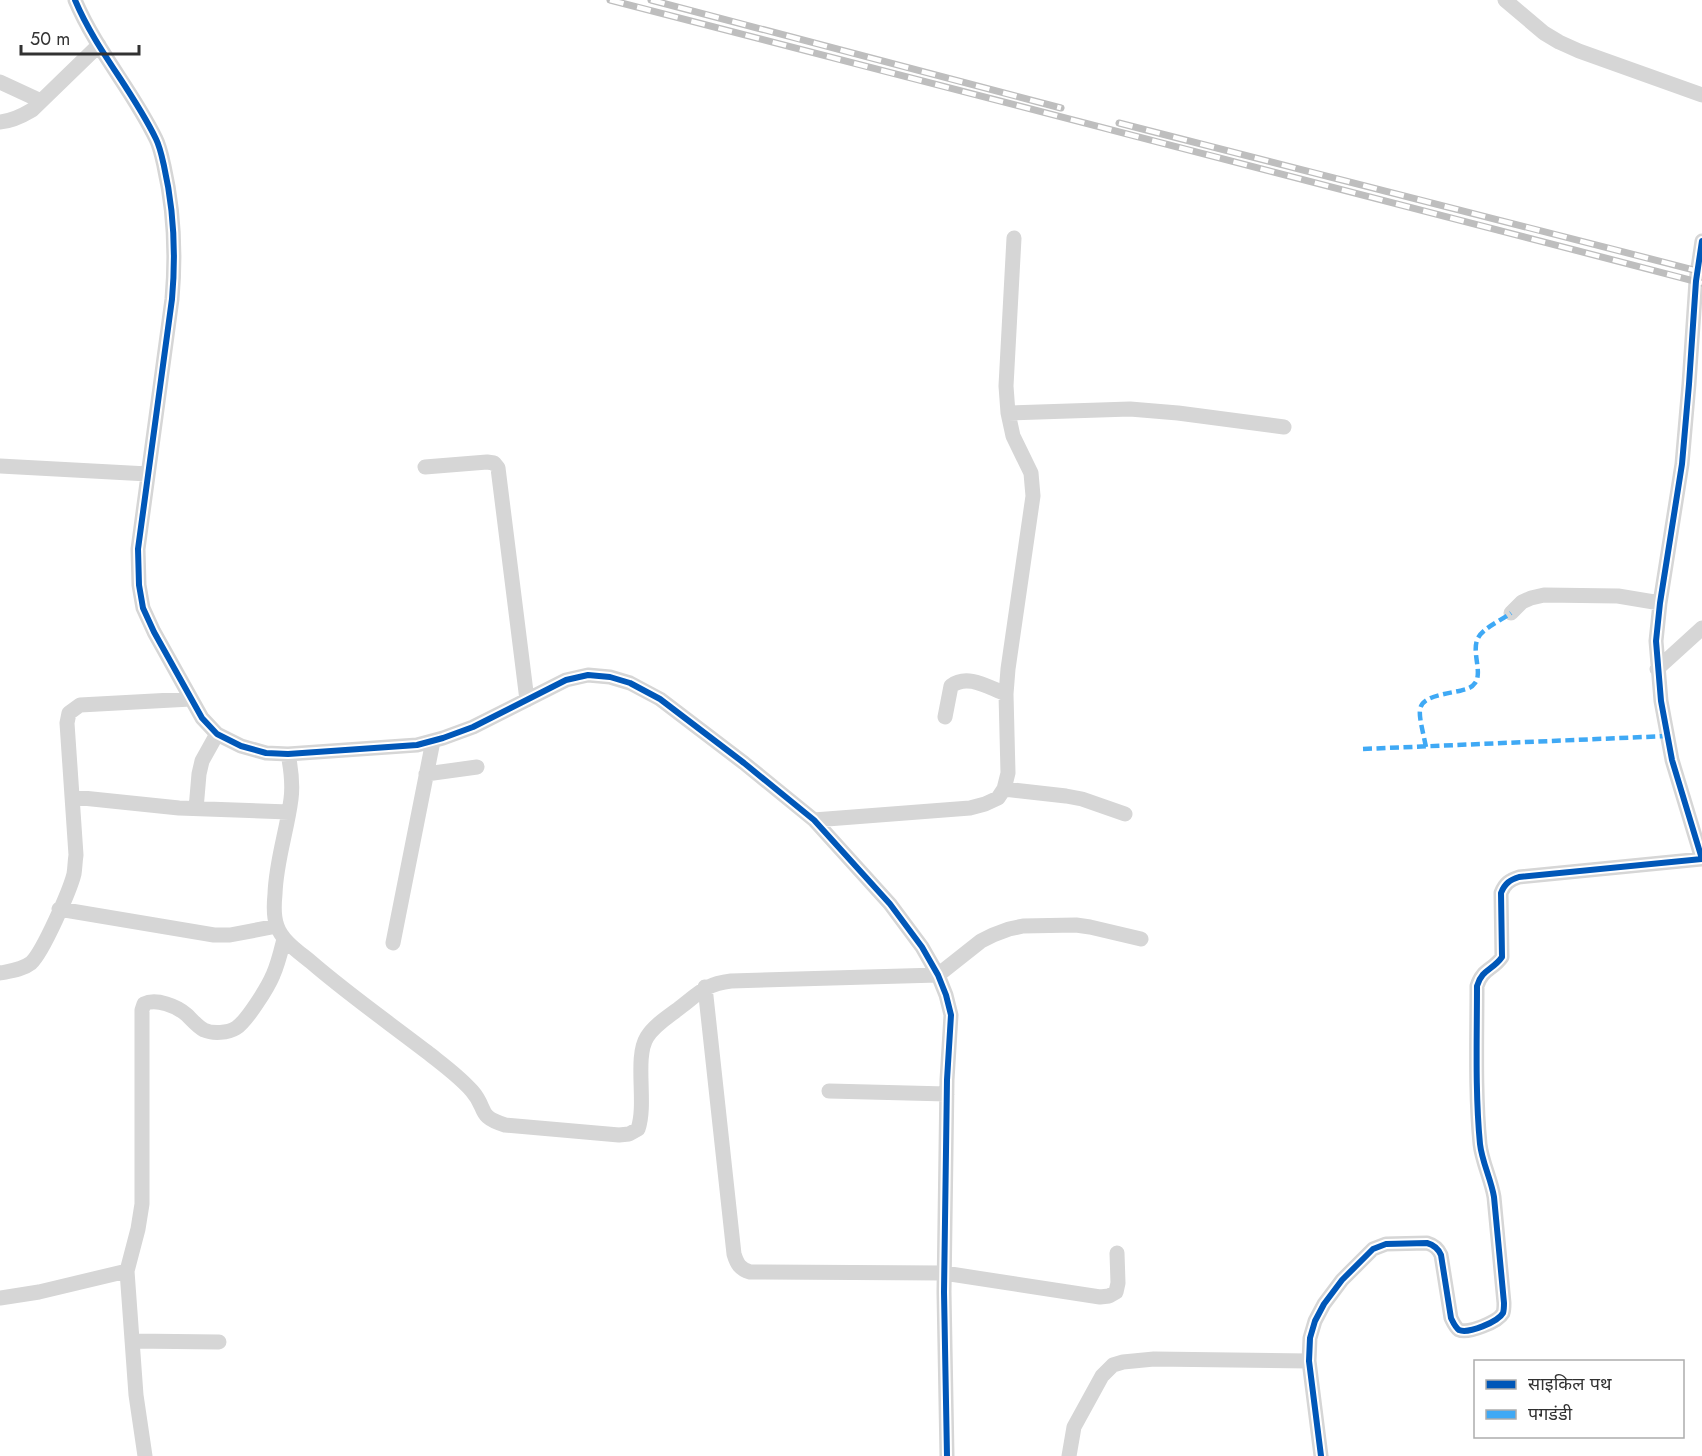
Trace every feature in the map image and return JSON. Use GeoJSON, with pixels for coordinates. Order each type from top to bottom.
{"type":"FeatureCollection","features":[{"type":"Feature","properties":{"kind":"street"},"geometry":{"type":"LineString","coordinates":[[75,0],[86,24],[143,113],[158,142],[167,178],[174,223],[175,269],[138,549],[139,585],[143,608],[154,632],[202,718],[217,734],[241,746],[266,753],[288,754],[417,744],[473,727],[566,680],[588,675],[610,677],[630,683],[660,699],[814,820],[890,904],[922,947],[938,975],[951,1015],[947,1094],[944,1273],[947,1456]]}},
{"type":"Feature","properties":{"kind":"street"},"geometry":{"type":"LineString","coordinates":[[1505,0],[1544,33],[1559,42],[1702,95]]}},
{"type":"Feature","properties":{"kind":"street"},"geometry":{"type":"LineString","coordinates":[[0,122],[9,121],[32,110],[99,45]]}},
{"type":"Feature","properties":{"kind":"street"},"geometry":{"type":"LineString","coordinates":[[0,82],[41,101]]}},
{"type":"Feature","properties":{"kind":"street"},"geometry":{"type":"LineString","coordinates":[[814,820],[970,808],[998,798],[1004,789],[1008,773],[1006,694],[1008,669],[1033,496],[1030,473],[1013,436],[1006,386],[1014,238]]}},
{"type":"Feature","properties":{"kind":"street"},"geometry":{"type":"LineString","coordinates":[[1321,1456],[1309,1361],[1310,1338],[1315,1321],[1324,1304],[1342,1280],[1366,1255],[1378,1246],[1386,1244],[1427,1243],[1433,1245],[1441,1255],[1451,1318],[1455,1326],[1461,1331],[1469,1331],[1489,1324],[1503,1313],[1494,1197],[1480,1146],[1477,986],[1479,978],[1502,957],[1501,893],[1504,885],[1519,877],[1702,860],[1672,760],[1657,669],[1656,642],[1682,464],[1696,281],[1702,241]]}},
{"type":"Feature","properties":{"kind":"street"},"geometry":{"type":"LineString","coordinates":[[1008,413],[1130,409],[1178,413],[1284,428]]}},
{"type":"Feature","properties":{"kind":"street"},"geometry":{"type":"LineString","coordinates":[[425,467],[487,462],[494,463],[498,468],[527,700]]}},
{"type":"Feature","properties":{"kind":"street"},"geometry":{"type":"LineString","coordinates":[[0,466],[148,474]]}},
{"type":"Feature","properties":{"kind":"street"},"geometry":{"type":"LineString","coordinates":[[1511,613],[1522,602],[1544,595],[1618,596],[1660,603]]}},
{"type":"Feature","properties":{"kind":"street"},"geometry":{"type":"LineString","coordinates":[[1657,669],[1702,628]]}},
{"type":"Feature","properties":{"kind":"street"},"geometry":{"type":"LineString","coordinates":[[945,717],[951,686],[958,681],[968,679],[1006,694]]}},
{"type":"Feature","properties":{"kind":"street"},"geometry":{"type":"LineString","coordinates":[[0,974],[19,969],[30,963],[45,942],[73,875],[76,855],[67,723],[69,713],[80,705],[86,704],[191,699]]}},
{"type":"Feature","properties":{"kind":"street"},"geometry":{"type":"LineString","coordinates":[[196,809],[202,761],[217,734]]}},
{"type":"Feature","properties":{"kind":"street"},"geometry":{"type":"LineString","coordinates":[[393,943],[433,741]]}},
{"type":"Feature","properties":{"kind":"street"},"geometry":{"type":"LineString","coordinates":[[145,1456],[136,1395],[127,1271],[142,1204],[141,1010],[144,1004],[153,1002],[176,1008],[202,1030],[225,1032],[236,1028],[243,1022],[267,988],[274,973],[281,932],[274,909],[278,865],[292,796],[292,776],[288,754]]}},
{"type":"Feature","properties":{"kind":"street"},"geometry":{"type":"LineString","coordinates":[[426,774],[477,767]]}},
{"type":"Feature","properties":{"kind":"street"},"geometry":{"type":"LineString","coordinates":[[1004,789],[1052,793],[1125,814]]}},
{"type":"Feature","properties":{"kind":"street"},"geometry":{"type":"LineString","coordinates":[[73,797],[164,807],[289,812]]}},
{"type":"Feature","properties":{"kind":"street"},"geometry":{"type":"LineString","coordinates":[[60,909],[214,935],[281,932],[335,983],[431,1055],[466,1085],[477,1098],[485,1116],[493,1121],[505,1125],[619,1135],[629,1134],[638,1129],[642,1118],[641,1065],[647,1037],[657,1026],[705,987],[731,981],[938,975],[993,934],[1023,926],[1076,925],[1141,939]]}},
{"type":"Feature","properties":{"kind":"street"},"geometry":{"type":"LineString","coordinates":[[705,987],[734,1254],[736,1264],[742,1269],[750,1272],[944,1273],[1100,1297],[1116,1292],[1117,1253]]}},
{"type":"Feature","properties":{"kind":"street"},"geometry":{"type":"LineString","coordinates":[[829,1091],[947,1094]]}},
{"type":"Feature","properties":{"kind":"street"},"geometry":{"type":"LineString","coordinates":[[0,1298],[39,1292],[127,1271]]}},
{"type":"Feature","properties":{"kind":"street"},"geometry":{"type":"LineString","coordinates":[[132,1341],[219,1342]]}},
{"type":"Feature","properties":{"kind":"street"},"geometry":{"type":"LineString","coordinates":[[1069,1456],[1074,1427],[1102,1376],[1113,1365],[1154,1359],[1309,1361]]}},
{"type":"Feature","properties":{"kind":"railway"},"geometry":{"type":"LineString","coordinates":[[610,0],[1702,283]]}},
{"type":"Feature","properties":{"kind":"railway"},"geometry":{"type":"LineString","coordinates":[[651,0],[1061,108]]}},
{"type":"Feature","properties":{"kind":"railway"},"geometry":{"type":"LineString","coordinates":[[1119,123],[1702,272]]}},
{"type":"Feature","properties":{"kind":"marked path"},"geometry":{"type":"LineString","coordinates":[[1426,747],[1421,721],[1421,706],[1432,697],[1470,688],[1473,685],[1478,674],[1476,643],[1480,634],[1511,613]]}},
{"type":"Feature","properties":{"kind":"marked path"},"geometry":{"type":"LineString","coordinates":[[1363,749],[1668,736]]}},
{"type":"Feature","properties":{"kind":"cycle path"},"geometry":{"type":"LineString","coordinates":[[75,0],[93,36],[137,104],[156,139],[161,152],[170,199],[174,249],[172,299],[138,549],[139,585],[143,608],[154,632],[202,718],[217,734],[241,746],[266,753],[288,754],[417,745],[473,727],[566,680],[588,675],[610,677],[630,683],[660,699],[814,820],[890,904],[922,947],[938,975],[951,1015],[947,1080],[944,1292],[947,1456]]}},
{"type":"Feature","properties":{"kind":"cycle path"},"geometry":{"type":"LineString","coordinates":[[1321,1456],[1309,1361],[1310,1338],[1315,1321],[1324,1304],[1342,1280],[1373,1249],[1386,1244],[1427,1243],[1436,1247],[1441,1255],[1451,1318],[1459,1330],[1482,1326],[1503,1313],[1494,1197],[1480,1144],[1477,1105],[1477,986],[1482,976],[1502,957],[1501,893],[1504,887],[1519,877],[1702,859],[1672,760],[1661,701],[1656,641],[1682,464],[1696,281],[1702,241]]}}]}
